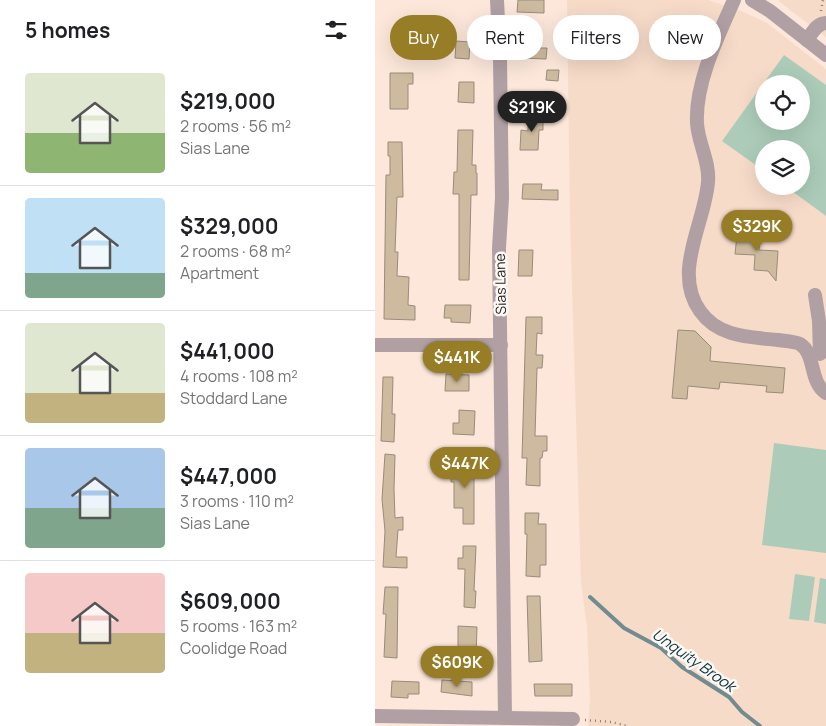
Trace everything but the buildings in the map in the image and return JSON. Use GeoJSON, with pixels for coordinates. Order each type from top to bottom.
{"type":"FeatureCollection","features":[{"type":"Feature","properties":{"kind":"street","name":"Sias Lane"},"geometry":{"type":"LineString","coordinates":[[497,0],[502,198],[499,248],[505,718]]}},
{"type":"Feature","properties":{"kind":"street"},"geometry":{"type":"LineString","coordinates":[[733,0],[712,52],[699,102],[697,123],[708,167],[708,182],[704,209],[689,268],[693,297],[696,305],[705,317],[719,328],[737,336],[795,342],[818,355]]}},
{"type":"Feature","properties":{"kind":"street"},"geometry":{"type":"LineString","coordinates":[[752,0],[770,11],[826,55]]}},
{"type":"Feature","properties":{"kind":"street"},"geometry":{"type":"LineString","coordinates":[[807,40],[819,25],[826,23]]}},
{"type":"Feature","properties":{"kind":"street"},"geometry":{"type":"LineString","coordinates":[[815,295],[819,321],[819,387],[826,393]]}},
{"type":"Feature","properties":{"kind":"street"},"geometry":{"type":"LineString","coordinates":[[375,345],[501,345]]}},
{"type":"Feature","properties":{"kind":"street"},"geometry":{"type":"LineString","coordinates":[[375,716],[573,718]]}},
{"type":"Feature","properties":{"kind":"path"},"geometry":{"type":"LineString","coordinates":[[573,718],[611,722],[628,726]]}},
{"type":"Feature","properties":{"kind":"shaded area"},"geometry":{"type":"Polygon","coordinates":[[[567,0],[708,0],[739,10],[767,23],[826,69],[826,726],[588,726],[590,700],[587,627],[581,583],[570,220],[568,60],[639,60],[639,15],[567,15],[567,0]]]}},
{"type":"Feature","properties":{"kind":"shaded area"},"geometry":{"type":"Polygon","coordinates":[[[778,0],[826,0],[826,37],[790,10],[778,0]]]}},
{"type":"Feature","properties":{"kind":"green space"},"geometry":{"type":"Polygon","coordinates":[[[784,55],[826,85],[826,216],[797,195],[810,195],[810,140],[755,140],[755,165],[722,141],[755,95],[755,130],[810,130],[810,75],[770,75],[784,55]]]}},
{"type":"Feature","properties":{"kind":"green space"},"geometry":{"type":"Polygon","coordinates":[[[774,443],[826,450],[826,553],[762,545],[774,443]]]}},
{"type":"Feature","properties":{"kind":"green space"},"geometry":{"type":"Polygon","coordinates":[[[795,574],[815,577],[809,621],[789,619],[795,574]]]}},
{"type":"Feature","properties":{"kind":"green space"},"geometry":{"type":"Polygon","coordinates":[[[820,578],[826,579],[826,624],[814,622],[820,578]]]}},
{"type":"Feature","properties":{"kind":"waterway","name":"Unquity Brook"},"geometry":{"type":"LineString","coordinates":[[590,597],[624,628],[661,648],[682,667],[729,697],[742,712],[760,726]]}}]}
